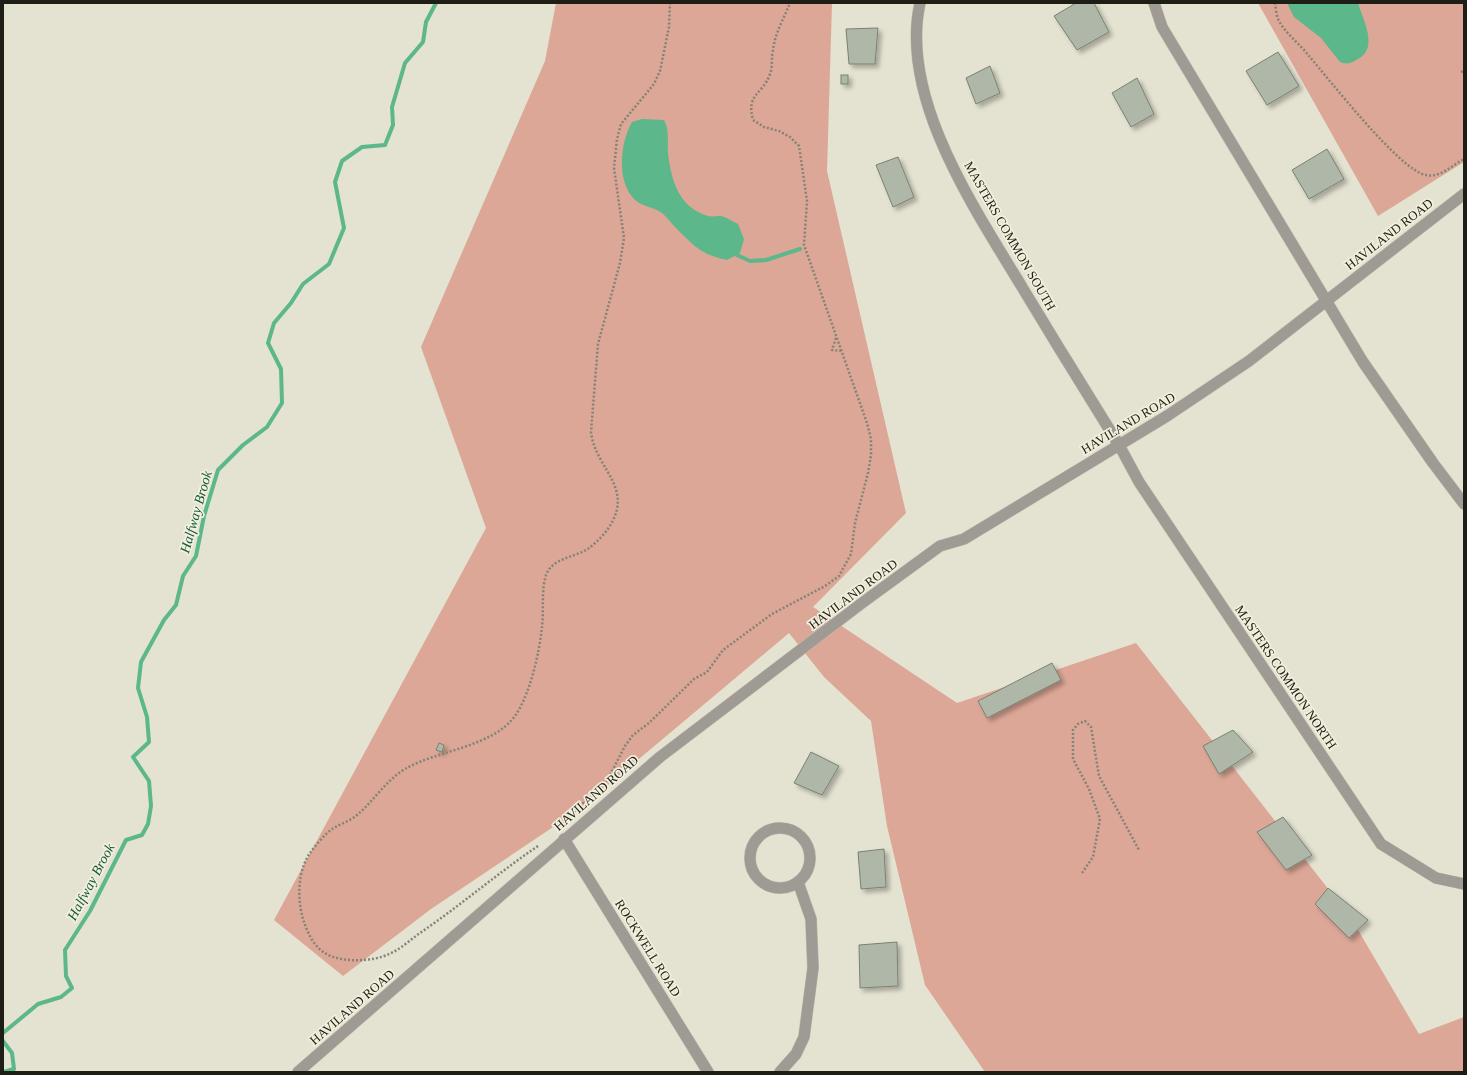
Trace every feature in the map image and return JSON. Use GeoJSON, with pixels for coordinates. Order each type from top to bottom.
{"type":"FeatureCollection","features":[{"type":"Feature","properties":{"kind":"street","name":"MASTERS COMMON SOUTH"},"geometry":{"type":"LineString","coordinates":[[920,3],[916,21],[920,75],[937,132],[965,193],[1119,445]]}},
{"type":"Feature","properties":{"kind":"street"},"geometry":{"type":"LineString","coordinates":[[1154,3],[1162,27],[1363,362],[1433,463],[1464,504]]}},
{"type":"Feature","properties":{"kind":"street","name":"HAVILAND ROAD"},"geometry":{"type":"LineString","coordinates":[[304,1070],[564,839],[660,757],[856,608],[940,546],[964,539],[1167,416],[1249,361],[1464,194]]}},
{"type":"Feature","properties":{"kind":"street","name":"MASTERS COMMON NORTH"},"geometry":{"type":"LineString","coordinates":[[1119,445],[1139,482],[1381,844],[1436,878],[1464,884]]}},
{"type":"Feature","properties":{"kind":"street"},"geometry":{"type":"LineString","coordinates":[[782,829],[796,832],[808,847],[810,856],[809,866],[805,875],[798,882],[780,888],[770,886],[758,877],[751,864],[751,854],[754,845],[760,837],[768,831],[782,829]]}},
{"type":"Feature","properties":{"kind":"street","name":"ROCKWELL ROAD"},"geometry":{"type":"LineString","coordinates":[[564,839],[708,1072]]}},
{"type":"Feature","properties":{"kind":"street"},"geometry":{"type":"LineString","coordinates":[[780,1072],[796,1054],[804,1037],[813,968],[811,919],[798,882]]}},
{"type":"Feature","properties":{"kind":"path"},"geometry":{"type":"LineString","coordinates":[[543,842],[438,922],[387,955],[357,959],[332,957],[323,952],[314,943],[303,918],[300,905],[300,889],[304,864],[317,844],[331,830],[356,816],[384,786],[405,769],[492,734],[506,726],[516,716],[528,690],[536,658],[542,626],[544,586],[550,567],[560,560],[588,549],[612,524],[618,500],[617,490],[596,454],[592,445],[591,432],[598,344],[620,263],[624,238],[615,180],[615,152],[621,124],[654,84],[660,71],[669,27],[670,3]]}},
{"type":"Feature","properties":{"kind":"path"},"geometry":{"type":"LineString","coordinates":[[555,831],[608,779],[625,746],[633,735],[649,722],[694,679],[708,672],[723,650],[772,614],[825,586],[839,576],[846,566],[851,554],[855,523],[868,474],[871,455],[871,439],[867,423],[804,245],[807,201],[799,146],[790,138],[778,131],[764,127],[753,120],[750,109],[751,101],[763,87],[771,74],[773,49],[777,34],[790,3]]}},
{"type":"Feature","properties":{"kind":"path"},"geometry":{"type":"LineString","coordinates":[[1275,3],[1279,20],[1340,94],[1402,162],[1416,172],[1426,176],[1437,175],[1448,170],[1464,159]]}},
{"type":"Feature","properties":{"kind":"path"},"geometry":{"type":"LineString","coordinates":[[836,338],[832,350],[841,351]]}},
{"type":"Feature","properties":{"kind":"path"},"geometry":{"type":"LineString","coordinates":[[1082,873],[1093,858],[1100,819],[1089,789],[1073,759],[1073,730],[1078,724],[1085,721],[1091,728],[1099,776],[1139,850]]}},
{"type":"Feature","properties":{"kind":"shaded area"},"geometry":{"type":"Polygon","coordinates":[[[556,3],[832,3],[827,171],[906,513],[813,607],[957,703],[1136,643],[1351,918],[1419,1034],[1464,1017],[1464,1072],[985,1072],[925,985],[887,826],[871,721],[824,677],[789,633],[577,811],[431,909],[343,976],[274,920],[486,528],[421,347],[545,61],[556,3]]]}},
{"type":"Feature","properties":{"kind":"shaded area"},"geometry":{"type":"Polygon","coordinates":[[[1258,3],[1464,3],[1464,162],[1378,216],[1258,3]]]}},
{"type":"Feature","properties":{"kind":"shaded area"},"geometry":{"type":"Polygon","coordinates":[[[1287,3],[1358,3],[1368,33],[1368,48],[1364,54],[1352,62],[1340,62],[1321,38],[1294,17],[1287,3]]]}},
{"type":"Feature","properties":{"kind":"shaded area"},"geometry":{"type":"Polygon","coordinates":[[[642,119],[664,120],[668,132],[669,163],[678,192],[690,207],[698,212],[710,216],[721,216],[738,224],[744,239],[740,253],[727,260],[704,252],[687,239],[666,216],[656,209],[638,202],[629,192],[623,173],[623,151],[632,122],[642,119]]]}},
{"type":"Feature","properties":{"kind":"building"},"geometry":{"type":"Polygon","coordinates":[[[1076,3],[1094,3],[1109,32],[1077,50],[1054,16],[1076,3]]]}},
{"type":"Feature","properties":{"kind":"building"},"geometry":{"type":"Polygon","coordinates":[[[878,28],[875,64],[849,64],[846,29],[878,28]]]}},
{"type":"Feature","properties":{"kind":"building"},"geometry":{"type":"Polygon","coordinates":[[[1278,52],[1299,86],[1267,105],[1246,71],[1278,52]]]}},
{"type":"Feature","properties":{"kind":"building"},"geometry":{"type":"Polygon","coordinates":[[[990,66],[1000,93],[976,104],[966,78],[990,66]]]}},
{"type":"Feature","properties":{"kind":"building"},"geometry":{"type":"Polygon","coordinates":[[[841,75],[848,75],[848,84],[841,84],[841,75]]]}},
{"type":"Feature","properties":{"kind":"building"},"geometry":{"type":"Polygon","coordinates":[[[1137,78],[1154,114],[1131,127],[1112,93],[1137,78]]]}},
{"type":"Feature","properties":{"kind":"building"},"geometry":{"type":"Polygon","coordinates":[[[1327,149],[1344,179],[1309,199],[1292,170],[1327,149]]]}},
{"type":"Feature","properties":{"kind":"building"},"geometry":{"type":"Polygon","coordinates":[[[898,157],[914,197],[893,207],[876,165],[898,157]]]}},
{"type":"Feature","properties":{"kind":"building"},"geometry":{"type":"Polygon","coordinates":[[[1052,663],[1061,680],[987,718],[978,701],[1052,663]]]}},
{"type":"Feature","properties":{"kind":"building"},"geometry":{"type":"Polygon","coordinates":[[[1233,730],[1253,752],[1219,774],[1203,746],[1233,730]]]}},
{"type":"Feature","properties":{"kind":"building"},"geometry":{"type":"Polygon","coordinates":[[[439,743],[444,745],[442,752],[436,750],[439,743]]]}},
{"type":"Feature","properties":{"kind":"building"},"geometry":{"type":"Polygon","coordinates":[[[811,752],[839,766],[822,795],[794,783],[811,752]]]}},
{"type":"Feature","properties":{"kind":"building"},"geometry":{"type":"Polygon","coordinates":[[[1283,817],[1312,855],[1286,870],[1257,832],[1283,817]]]}},
{"type":"Feature","properties":{"kind":"building"},"geometry":{"type":"Polygon","coordinates":[[[884,849],[886,887],[861,889],[858,852],[884,849]]]}},
{"type":"Feature","properties":{"kind":"building"},"geometry":{"type":"Polygon","coordinates":[[[1328,888],[1368,920],[1349,938],[1315,904],[1328,888]]]}},
{"type":"Feature","properties":{"kind":"building"},"geometry":{"type":"Polygon","coordinates":[[[897,942],[898,986],[860,988],[859,945],[897,942]]]}},
{"type":"Feature","properties":{"kind":"waterway","name":"Halfway Brook"},"geometry":{"type":"LineString","coordinates":[[3,1033],[38,1004],[61,997],[72,988],[66,976],[65,950],[90,911],[126,840],[142,835],[148,824],[151,806],[149,781],[133,757],[149,742],[147,717],[138,688],[141,662],[164,620],[176,605],[183,576],[196,556],[204,516],[218,470],[243,445],[267,427],[282,403],[281,369],[268,343],[274,323],[291,303],[303,284],[329,264],[344,228],[335,182],[342,161],[362,147],[385,145],[393,125],[392,107],[405,63],[423,42],[426,22],[436,3]]}},
{"type":"Feature","properties":{"kind":"waterway"},"geometry":{"type":"LineString","coordinates":[[737,255],[750,261],[766,260],[800,249]]}},
{"type":"Feature","properties":{"kind":"waterway","name":"Halfway Brook"},"geometry":{"type":"LineString","coordinates":[[3,1041],[12,1053],[14,1069],[3,1072]]}}]}
